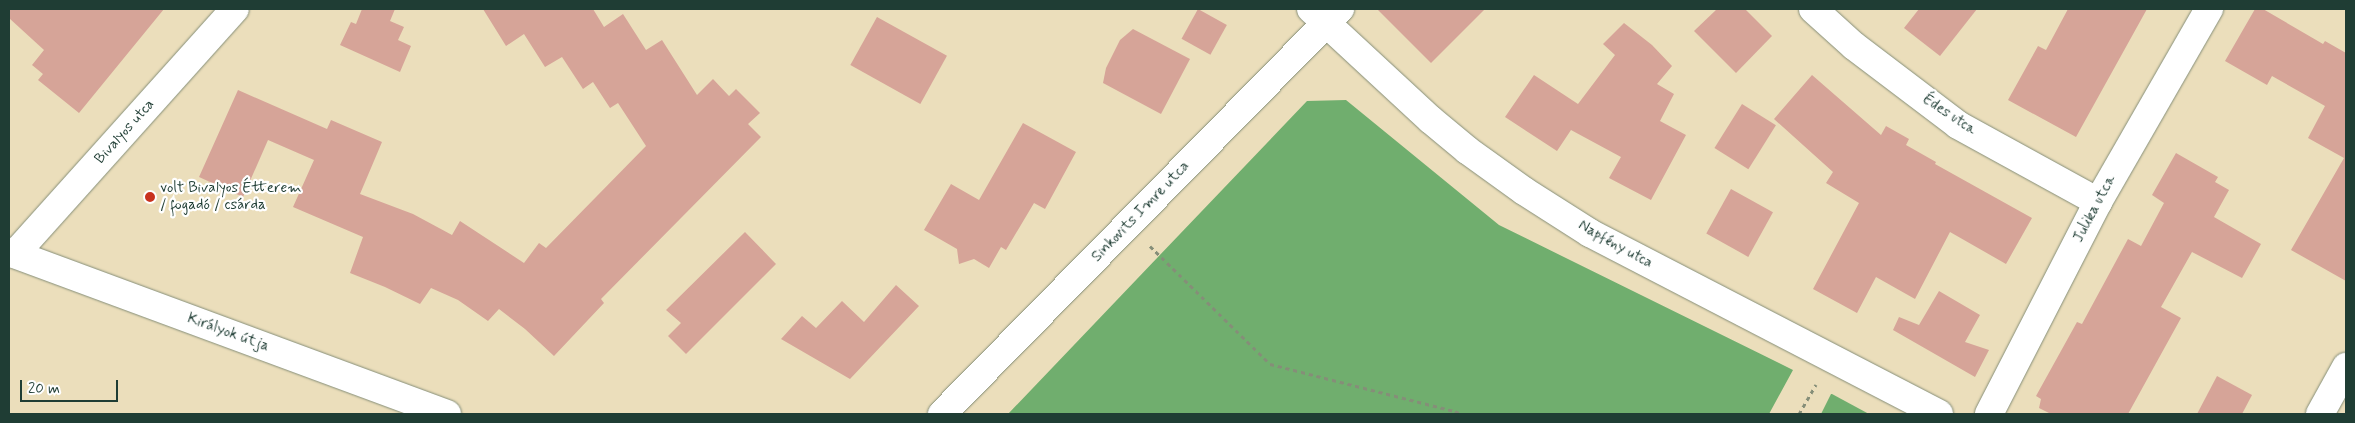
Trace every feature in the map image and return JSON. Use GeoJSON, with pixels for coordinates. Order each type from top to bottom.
{"type":"FeatureCollection","features":[{"type":"Feature","properties":{"kind":"street","name":"Bivalyos utca"},"geometry":{"type":"LineString","coordinates":[[12,253],[235,9]]}},
{"type":"Feature","properties":{"kind":"street","name":"Édes utca"},"geometry":{"type":"LineString","coordinates":[[1813,9],[1854,46],[1958,125],[2098,202]]}},
{"type":"Feature","properties":{"kind":"street","name":"Julika utca"},"geometry":{"type":"LineString","coordinates":[[1988,414],[2098,202],[2209,9]]}},
{"type":"Feature","properties":{"kind":"street","name":"Sinkovits Imre utca"},"geometry":{"type":"LineString","coordinates":[[942,414],[1128,224],[1326,13]]}},
{"type":"Feature","properties":{"kind":"street","name":"Napfény utca"},"geometry":{"type":"LineString","coordinates":[[1326,13],[1431,120],[1467,150],[1532,196],[1590,233],[1938,414]]}},
{"type":"Feature","properties":{"kind":"street","name":"Királyok útja"},"geometry":{"type":"LineString","coordinates":[[12,253],[447,414]]}},
{"type":"Feature","properties":{"kind":"street"},"geometry":{"type":"LineString","coordinates":[[2320,414],[2346,367]]}},
{"type":"Feature","properties":{"kind":"path"},"geometry":{"type":"LineString","coordinates":[[1128,224],[1270,364],[1455,410],[1461,414]]}},
{"type":"Feature","properties":{"kind":"green space"},"geometry":{"type":"Polygon","coordinates":[[[1346,100],[1499,225],[1793,370],[1769,414],[1008,414],[1307,101],[1346,100]]]}},
{"type":"Feature","properties":{"kind":"green space"},"geometry":{"type":"Polygon","coordinates":[[[1832,394],[1869,414],[1821,414],[1832,394]]]}},
{"type":"Feature","properties":{"kind":"building"},"geometry":{"type":"Polygon","coordinates":[[[9,9],[164,9],[79,113],[38,80],[43,74],[32,65],[44,50],[9,18],[9,9]]]}},
{"type":"Feature","properties":{"kind":"building"},"geometry":{"type":"Polygon","coordinates":[[[362,9],[395,9],[390,21],[404,27],[398,40],[411,46],[400,72],[340,45],[351,22],[356,24],[362,9]]]}},
{"type":"Feature","properties":{"kind":"building"},"geometry":{"type":"Polygon","coordinates":[[[483,9],[593,9],[604,27],[623,14],[646,50],[662,40],[697,95],[713,79],[729,96],[736,89],[760,113],[748,124],[761,137],[601,299],[604,303],[554,356],[525,329],[499,309],[488,321],[458,300],[431,288],[420,304],[350,273],[363,237],[293,207],[314,160],[268,140],[243,197],[199,177],[238,90],[327,129],[331,120],[382,142],[360,194],[413,214],[452,235],[460,221],[524,263],[539,243],[546,248],[646,146],[618,103],[610,108],[593,82],[583,89],[562,57],[545,67],[524,34],[506,46],[483,9]]]}},
{"type":"Feature","properties":{"kind":"building"},"geometry":{"type":"Polygon","coordinates":[[[1198,9],[1227,25],[1210,55],[1182,39],[1198,9]]]}},
{"type":"Feature","properties":{"kind":"building"},"geometry":{"type":"Polygon","coordinates":[[[1377,9],[1485,9],[1431,63],[1377,9]]]}},
{"type":"Feature","properties":{"kind":"building"},"geometry":{"type":"Polygon","coordinates":[[[1717,9],[1745,9],[1772,36],[1736,73],[1694,31],[1717,9]]]}},
{"type":"Feature","properties":{"kind":"building"},"geometry":{"type":"Polygon","coordinates":[[[1919,9],[1977,9],[1940,56],[1904,28],[1919,9]]]}},
{"type":"Feature","properties":{"kind":"building"},"geometry":{"type":"Polygon","coordinates":[[[2068,9],[2147,9],[2076,137],[2008,100],[2038,46],[2046,50],[2068,9]]]}},
{"type":"Feature","properties":{"kind":"building"},"geometry":{"type":"Polygon","coordinates":[[[2255,9],[2263,9],[2323,44],[2325,41],[2346,53],[2346,281],[2291,250],[2344,158],[2308,138],[2325,106],[2272,76],[2267,85],[2225,61],[2255,9]]]}},
{"type":"Feature","properties":{"kind":"building"},"geometry":{"type":"Polygon","coordinates":[[[877,17],[947,56],[920,104],[850,65],[877,17]]]}},
{"type":"Feature","properties":{"kind":"building"},"geometry":{"type":"Polygon","coordinates":[[[1624,23],[1652,45],[1672,66],[1657,84],[1674,94],[1660,121],[1686,135],[1651,200],[1609,178],[1621,157],[1571,130],[1557,151],[1505,117],[1534,75],[1578,104],[1615,55],[1603,44],[1624,23]]]}},
{"type":"Feature","properties":{"kind":"building"},"geometry":{"type":"Polygon","coordinates":[[[1133,29],[1190,59],[1161,114],[1103,83],[1106,68],[1120,40],[1133,29]]]}},
{"type":"Feature","properties":{"kind":"building"},"geometry":{"type":"Polygon","coordinates":[[[1812,75],[1881,135],[1886,126],[1909,139],[1906,145],[1936,162],[1935,164],[2032,218],[2006,264],[1950,232],[1915,299],[1876,277],[1857,313],[1813,289],[1859,203],[1826,183],[1833,172],[1774,119],[1812,75]]]}},
{"type":"Feature","properties":{"kind":"building"},"geometry":{"type":"Polygon","coordinates":[[[1742,104],[1776,125],[1748,169],[1714,148],[1742,104]]]}},
{"type":"Feature","properties":{"kind":"building"},"geometry":{"type":"Polygon","coordinates":[[[1023,123],[1076,152],[1045,209],[1034,203],[1006,250],[1001,247],[989,268],[974,259],[959,264],[957,249],[924,230],[951,184],[979,200],[1023,123]]]}},
{"type":"Feature","properties":{"kind":"building"},"geometry":{"type":"Polygon","coordinates":[[[2176,153],[2218,177],[2215,182],[2229,190],[2214,217],[2261,244],[2242,278],[2192,252],[2161,307],[2181,318],[2128,414],[2051,414],[2039,408],[2041,399],[2036,396],[2077,322],[2082,324],[2128,239],[2141,246],[2164,203],[2152,195],[2176,153]]]}},
{"type":"Feature","properties":{"kind":"building"},"geometry":{"type":"Polygon","coordinates":[[[1731,189],[1773,212],[1748,257],[1706,234],[1731,189]]]}},
{"type":"Feature","properties":{"kind":"building"},"geometry":{"type":"Polygon","coordinates":[[[745,232],[776,264],[686,354],[668,336],[681,323],[666,310],[745,232]]]}},
{"type":"Feature","properties":{"kind":"building"},"geometry":{"type":"Polygon","coordinates":[[[896,285],[919,306],[850,379],[781,339],[802,316],[816,328],[842,301],[864,322],[896,285]]]}},
{"type":"Feature","properties":{"kind":"building"},"geometry":{"type":"Polygon","coordinates":[[[1939,291],[1980,315],[1965,342],[1989,350],[1975,377],[1893,330],[1899,317],[1919,325],[1939,291]]]}},
{"type":"Feature","properties":{"kind":"building"},"geometry":{"type":"Polygon","coordinates":[[[2217,376],[2252,395],[2242,414],[2197,414],[2217,376]]]}},
{"type":"Feature","properties":{"kind":"place","name":"volt Bivalyos Étterem / fogadó / csárda"},"geometry":{"type":"Point","coordinates":[150,197]}}]}
